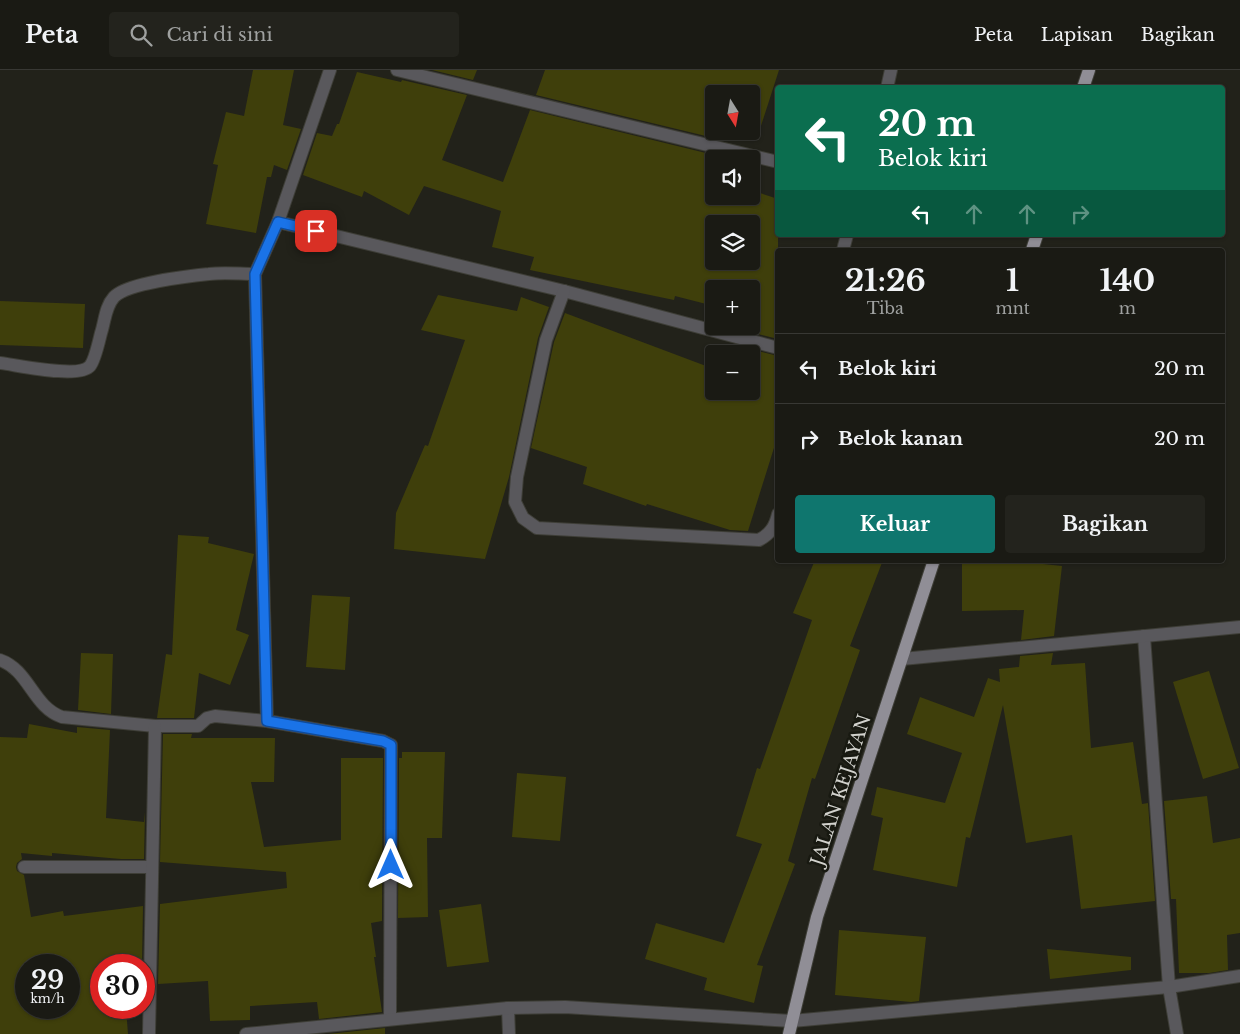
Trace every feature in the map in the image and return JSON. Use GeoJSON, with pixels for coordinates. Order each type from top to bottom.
{"type":"FeatureCollection","features":[{"type":"Feature","properties":{"kind":"main road"},"geometry":{"type":"LineString","coordinates":[[1084,85],[1089,70]]}},
{"type":"Feature","properties":{"kind":"main road","name":"JALAN KEJAYAN"},"geometry":{"type":"LineString","coordinates":[[789,1034],[817,917],[933,563]]}},
{"type":"Feature","properties":{"kind":"street"},"geometry":{"type":"LineString","coordinates":[[267,721],[255,274],[278,222],[330,70]]}},
{"type":"Feature","properties":{"kind":"street"},"geometry":{"type":"LineString","coordinates":[[396,70],[775,161]]}},
{"type":"Feature","properties":{"kind":"street"},"geometry":{"type":"LineString","coordinates":[[888,85],[891,70]]}},
{"type":"Feature","properties":{"kind":"street"},"geometry":{"type":"LineString","coordinates":[[278,222],[564,291],[775,347]]}},
{"type":"Feature","properties":{"kind":"street"},"geometry":{"type":"LineString","coordinates":[[0,363],[74,372],[83,369],[90,366],[96,351],[108,306],[115,296],[125,290],[145,284],[211,274],[255,274]]}},
{"type":"Feature","properties":{"kind":"street"},"geometry":{"type":"LineString","coordinates":[[564,291],[546,340],[517,477],[515,502],[522,518],[537,528],[759,540],[768,535],[775,521]]}},
{"type":"Feature","properties":{"kind":"street"},"geometry":{"type":"LineString","coordinates":[[902,659],[1240,627]]}},
{"type":"Feature","properties":{"kind":"street"},"geometry":{"type":"LineString","coordinates":[[1144,636],[1169,987],[1177,1034]]}},
{"type":"Feature","properties":{"kind":"street"},"geometry":{"type":"LineString","coordinates":[[0,660],[10,664],[18,671],[45,707],[54,715],[62,717],[154,726],[198,726],[211,716],[267,721],[383,741],[391,745],[390,1019]]}},
{"type":"Feature","properties":{"kind":"street"},"geometry":{"type":"LineString","coordinates":[[150,1034],[154,726]]}},
{"type":"Feature","properties":{"kind":"street"},"geometry":{"type":"LineString","coordinates":[[24,867],[152,867]]}},
{"type":"Feature","properties":{"kind":"street"},"geometry":{"type":"LineString","coordinates":[[246,1034],[508,1008],[565,1007],[792,1021],[1169,987],[1240,976]]}},
{"type":"Feature","properties":{"kind":"street"},"geometry":{"type":"LineString","coordinates":[[508,1008],[509,1034]]}},
{"type":"Feature","properties":{"kind":"building"},"geometry":{"type":"Polygon","coordinates":[[[253,70],[294,70],[283,125],[301,129],[287,170],[274,165],[271,177],[267,177],[256,233],[206,224],[218,165],[213,164],[226,112],[244,116],[253,70]]]}},
{"type":"Feature","properties":{"kind":"building"},"geometry":{"type":"Polygon","coordinates":[[[432,70],[477,70],[473,80],[432,70]]]}},
{"type":"Feature","properties":{"kind":"building"},"geometry":{"type":"Polygon","coordinates":[[[545,70],[779,70],[760,129],[760,85],[705,85],[705,136],[536,95],[545,70]]]}},
{"type":"Feature","properties":{"kind":"building"},"geometry":{"type":"Polygon","coordinates":[[[357,72],[467,95],[442,160],[503,182],[530,110],[705,153],[705,205],[760,205],[760,193],[775,198],[775,237],[778,237],[778,248],[775,248],[775,338],[760,335],[760,280],[705,280],[705,304],[675,296],[674,300],[530,270],[534,257],[492,247],[501,211],[424,186],[409,215],[364,191],[362,197],[303,175],[317,133],[332,136],[337,124],[339,124],[357,72]]]}},
{"type":"Feature","properties":{"kind":"building"},"geometry":{"type":"Polygon","coordinates":[[[438,295],[517,311],[521,297],[549,307],[538,338],[509,477],[485,559],[394,549],[396,513],[425,445],[428,446],[465,340],[421,330],[438,295]]]}},
{"type":"Feature","properties":{"kind":"building"},"geometry":{"type":"Polygon","coordinates":[[[0,301],[85,304],[83,348],[0,345],[0,301]]]}},
{"type":"Feature","properties":{"kind":"building"},"geometry":{"type":"Polygon","coordinates":[[[565,313],[705,366],[705,400],[760,400],[760,352],[775,355],[775,445],[748,531],[730,530],[647,504],[646,506],[583,484],[587,467],[531,448],[554,342],[565,313]]]}},
{"type":"Feature","properties":{"kind":"building"},"geometry":{"type":"Polygon","coordinates":[[[178,535],[209,537],[208,543],[254,554],[236,630],[249,635],[230,685],[199,673],[194,718],[157,718],[166,654],[172,655],[178,535]]]}},
{"type":"Feature","properties":{"kind":"building"},"geometry":{"type":"Polygon","coordinates":[[[814,563],[882,563],[850,646],[860,650],[815,779],[812,778],[788,861],[795,864],[757,965],[763,966],[754,1003],[704,990],[707,978],[645,959],[656,923],[724,943],[762,844],[736,836],[757,768],[760,769],[812,620],[793,613],[814,563]]]}},
{"type":"Feature","properties":{"kind":"building"},"geometry":{"type":"Polygon","coordinates":[[[1034,563],[1062,566],[1054,636],[1021,640],[1024,610],[962,611],[962,564],[1034,563]]]}},
{"type":"Feature","properties":{"kind":"building"},"geometry":{"type":"Polygon","coordinates":[[[312,595],[350,597],[345,670],[306,667],[312,595]]]}},
{"type":"Feature","properties":{"kind":"building"},"geometry":{"type":"Polygon","coordinates":[[[81,653],[113,654],[111,714],[78,710],[81,653]]]}},
{"type":"Feature","properties":{"kind":"building"},"geometry":{"type":"Polygon","coordinates":[[[1053,653],[1051,665],[1085,663],[1091,748],[1133,742],[1142,804],[1148,803],[1155,901],[1081,909],[1072,835],[1026,843],[1003,705],[970,838],[966,837],[957,887],[873,870],[883,818],[871,815],[877,787],[945,803],[962,753],[907,734],[920,697],[974,717],[988,678],[1000,682],[999,669],[1019,667],[1020,656],[1053,653]]]}},
{"type":"Feature","properties":{"kind":"building"},"geometry":{"type":"Polygon","coordinates":[[[1209,671],[1239,768],[1203,779],[1173,682],[1209,671]]]}},
{"type":"Feature","properties":{"kind":"building"},"geometry":{"type":"Polygon","coordinates":[[[29,724],[77,733],[77,727],[110,730],[106,818],[144,822],[145,812],[144,859],[52,853],[52,856],[21,853],[22,859],[17,863],[16,867],[17,871],[24,875],[31,917],[63,911],[64,916],[143,906],[142,954],[90,954],[90,1019],[127,1019],[128,1034],[0,1034],[0,737],[27,738],[29,724]]]}},
{"type":"Feature","properties":{"kind":"building"},"geometry":{"type":"Polygon","coordinates":[[[163,734],[192,734],[191,738],[275,738],[274,782],[251,782],[264,847],[341,840],[341,758],[383,758],[382,921],[371,923],[382,1012],[319,1019],[317,1002],[250,1006],[250,1020],[210,1021],[208,981],[158,984],[160,904],[287,888],[286,872],[160,862],[163,734]]]}},
{"type":"Feature","properties":{"kind":"building"},"geometry":{"type":"Polygon","coordinates":[[[402,752],[445,752],[442,838],[427,838],[428,917],[398,918],[399,758],[402,758],[402,752]]]}},
{"type":"Feature","properties":{"kind":"building"},"geometry":{"type":"Polygon","coordinates":[[[517,773],[566,777],[560,841],[512,837],[517,773]]]}},
{"type":"Feature","properties":{"kind":"building"},"geometry":{"type":"Polygon","coordinates":[[[1207,796],[1213,843],[1240,838],[1240,933],[1227,935],[1228,970],[1209,973],[1179,973],[1176,899],[1171,899],[1164,801],[1207,796]]]}},
{"type":"Feature","properties":{"kind":"building"},"geometry":{"type":"Polygon","coordinates":[[[481,904],[489,962],[447,967],[439,910],[481,904]]]}},
{"type":"Feature","properties":{"kind":"building"},"geometry":{"type":"Polygon","coordinates":[[[839,930],[926,937],[919,1001],[911,1002],[835,995],[839,930]]]}},
{"type":"Feature","properties":{"kind":"building"},"geometry":{"type":"Polygon","coordinates":[[[1047,949],[1131,957],[1131,970],[1050,979],[1047,949]]]}},
{"type":"Feature","properties":{"kind":"building"},"geometry":{"type":"Polygon","coordinates":[[[385,1028],[385,1034],[328,1034],[385,1028]]]}},
{"type":"Feature","properties":{"kind":"route"},"geometry":{"type":"LineString","coordinates":[[316,231],[278,222],[255,274],[267,721],[383,741],[391,745],[391,865]]}}]}
